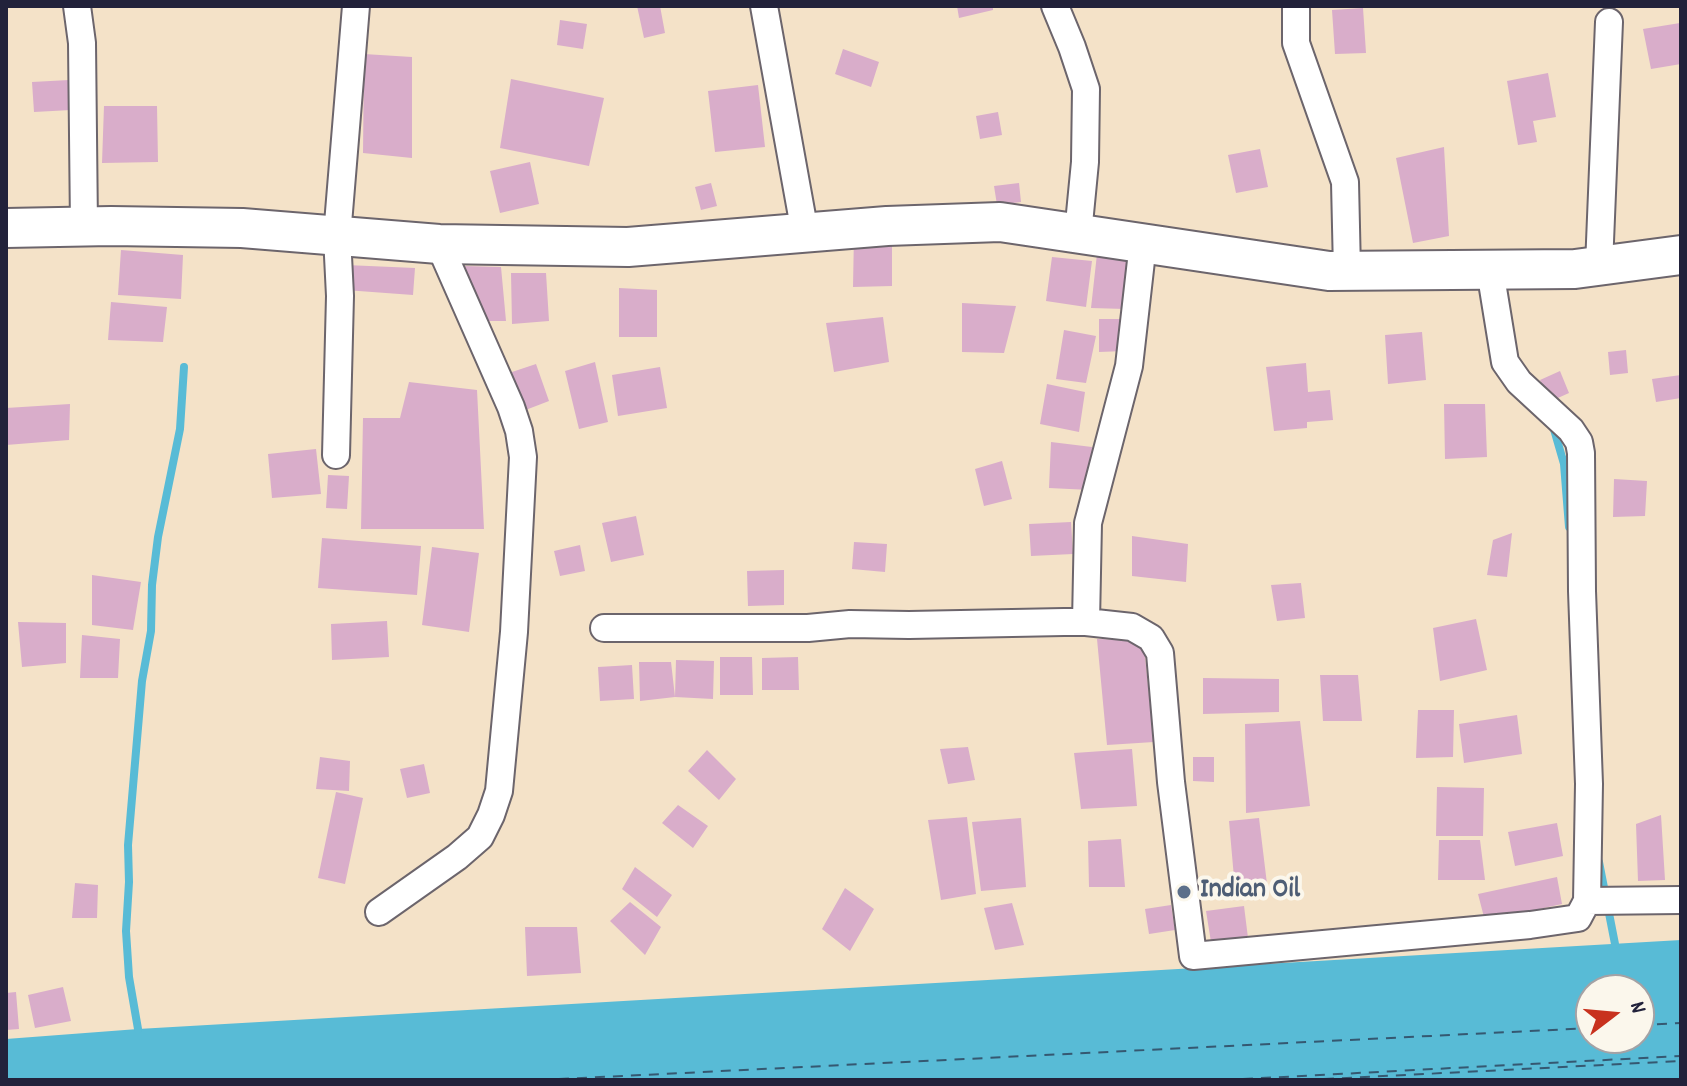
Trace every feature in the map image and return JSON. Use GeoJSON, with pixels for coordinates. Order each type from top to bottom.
{"type":"FeatureCollection","features":[{"type":"Feature","properties":{"kind":"main road"},"geometry":{"type":"LineString","coordinates":[[6,228],[242,228],[439,244],[628,247],[887,226],[1000,222],[1329,271],[1575,269],[1681,255]]}},
{"type":"Feature","properties":{"kind":"street"},"geometry":{"type":"LineString","coordinates":[[77,6],[82,43],[84,227]]}},
{"type":"Feature","properties":{"kind":"street"},"geometry":{"type":"LineString","coordinates":[[336,455],[340,296],[337,236],[356,6]]}},
{"type":"Feature","properties":{"kind":"street"},"geometry":{"type":"LineString","coordinates":[[764,6],[805,233]]}},
{"type":"Feature","properties":{"kind":"street"},"geometry":{"type":"LineString","coordinates":[[1055,6],[1086,89],[1085,162],[1078,234]]}},
{"type":"Feature","properties":{"kind":"street"},"geometry":{"type":"LineString","coordinates":[[1296,6],[1296,43],[1345,182],[1347,271]]}},
{"type":"Feature","properties":{"kind":"street"},"geometry":{"type":"LineString","coordinates":[[1599,266],[1609,22]]}},
{"type":"Feature","properties":{"kind":"street"},"geometry":{"type":"LineString","coordinates":[[1086,622],[1088,523],[1129,366],[1143,243]]}},
{"type":"Feature","properties":{"kind":"street"},"geometry":{"type":"LineString","coordinates":[[379,912],[480,837],[499,791],[513,648],[523,457],[521,444],[511,407],[439,244]]}},
{"type":"Feature","properties":{"kind":"street"},"geometry":{"type":"LineString","coordinates":[[604,628],[808,628],[850,624],[1086,622],[1132,627],[1151,638],[1160,653],[1171,782],[1193,956],[1578,918],[1588,901],[1589,784],[1581,453],[1579,442],[1571,430],[1519,382],[1505,362],[1490,270]]}},
{"type":"Feature","properties":{"kind":"street"},"geometry":{"type":"LineString","coordinates":[[1588,901],[1681,900]]}},
{"type":"Feature","properties":{"kind":"water"},"geometry":{"type":"Polygon","coordinates":[[[1681,940],[1681,1080],[6,1080],[6,1039],[1681,940]]]}},
{"type":"Feature","properties":{"kind":"building"},"geometry":{"type":"Polygon","coordinates":[[[637,6],[660,6],[665,33],[644,38],[637,6]]]}},
{"type":"Feature","properties":{"kind":"building"},"geometry":{"type":"Polygon","coordinates":[[[957,6],[993,6],[993,10],[959,18],[957,6]]]}},
{"type":"Feature","properties":{"kind":"building"},"geometry":{"type":"Polygon","coordinates":[[[1363,8],[1366,53],[1335,54],[1332,10],[1363,8]]]}},
{"type":"Feature","properties":{"kind":"building"},"geometry":{"type":"Polygon","coordinates":[[[560,20],[587,24],[583,49],[557,45],[560,20]]]}},
{"type":"Feature","properties":{"kind":"building"},"geometry":{"type":"Polygon","coordinates":[[[1680,23],[1681,64],[1651,69],[1643,29],[1680,23]]]}},
{"type":"Feature","properties":{"kind":"building"},"geometry":{"type":"Polygon","coordinates":[[[843,49],[879,62],[871,87],[835,74],[843,49]]]}},
{"type":"Feature","properties":{"kind":"building"},"geometry":{"type":"Polygon","coordinates":[[[364,54],[412,57],[412,158],[363,153],[364,54]]]}},
{"type":"Feature","properties":{"kind":"building"},"geometry":{"type":"Polygon","coordinates":[[[1548,73],[1556,117],[1533,121],[1537,142],[1518,145],[1507,81],[1548,73]]]}},
{"type":"Feature","properties":{"kind":"building"},"geometry":{"type":"Polygon","coordinates":[[[511,79],[604,98],[589,166],[500,148],[511,79]]]}},
{"type":"Feature","properties":{"kind":"building"},"geometry":{"type":"Polygon","coordinates":[[[69,80],[71,110],[34,112],[32,82],[69,80]]]}},
{"type":"Feature","properties":{"kind":"building"},"geometry":{"type":"Polygon","coordinates":[[[758,85],[765,147],[715,152],[708,91],[758,85]]]}},
{"type":"Feature","properties":{"kind":"building"},"geometry":{"type":"Polygon","coordinates":[[[104,106],[157,106],[158,162],[102,163],[104,106]]]}},
{"type":"Feature","properties":{"kind":"building"},"geometry":{"type":"Polygon","coordinates":[[[998,112],[1002,135],[980,139],[976,116],[998,112]]]}},
{"type":"Feature","properties":{"kind":"building"},"geometry":{"type":"Polygon","coordinates":[[[1444,147],[1449,236],[1413,243],[1396,158],[1444,147]]]}},
{"type":"Feature","properties":{"kind":"building"},"geometry":{"type":"Polygon","coordinates":[[[1260,149],[1268,187],[1236,193],[1228,155],[1260,149]]]}},
{"type":"Feature","properties":{"kind":"building"},"geometry":{"type":"Polygon","coordinates":[[[530,162],[539,204],[500,213],[490,171],[530,162]]]}},
{"type":"Feature","properties":{"kind":"building"},"geometry":{"type":"Polygon","coordinates":[[[711,183],[717,206],[701,210],[695,187],[711,183]]]}},
{"type":"Feature","properties":{"kind":"building"},"geometry":{"type":"Polygon","coordinates":[[[1019,183],[1021,202],[997,205],[994,186],[1019,183]]]}},
{"type":"Feature","properties":{"kind":"building"},"geometry":{"type":"Polygon","coordinates":[[[892,232],[892,286],[853,287],[854,234],[892,232]]]}},
{"type":"Feature","properties":{"kind":"building"},"geometry":{"type":"Polygon","coordinates":[[[1098,245],[1131,248],[1125,309],[1091,308],[1098,245]]]}},
{"type":"Feature","properties":{"kind":"building"},"geometry":{"type":"Polygon","coordinates":[[[121,250],[183,255],[181,299],[118,295],[121,250]]]}},
{"type":"Feature","properties":{"kind":"building"},"geometry":{"type":"Polygon","coordinates":[[[1052,257],[1092,261],[1086,307],[1046,301],[1052,257]]]}},
{"type":"Feature","properties":{"kind":"building"},"geometry":{"type":"Polygon","coordinates":[[[346,265],[415,268],[413,295],[345,290],[346,265]]]}},
{"type":"Feature","properties":{"kind":"building"},"geometry":{"type":"Polygon","coordinates":[[[465,266],[501,267],[506,321],[478,321],[465,266]]]}},
{"type":"Feature","properties":{"kind":"building"},"geometry":{"type":"Polygon","coordinates":[[[511,273],[546,273],[549,321],[512,324],[511,273]]]}},
{"type":"Feature","properties":{"kind":"building"},"geometry":{"type":"Polygon","coordinates":[[[619,288],[657,290],[657,337],[619,337],[619,288]]]}},
{"type":"Feature","properties":{"kind":"building"},"geometry":{"type":"Polygon","coordinates":[[[111,302],[167,307],[163,342],[108,340],[111,302]]]}},
{"type":"Feature","properties":{"kind":"building"},"geometry":{"type":"Polygon","coordinates":[[[962,303],[1016,306],[1004,353],[962,352],[962,303]]]}},
{"type":"Feature","properties":{"kind":"building"},"geometry":{"type":"Polygon","coordinates":[[[883,317],[889,362],[834,372],[826,323],[883,317]]]}},
{"type":"Feature","properties":{"kind":"building"},"geometry":{"type":"Polygon","coordinates":[[[1099,319],[1125,319],[1125,351],[1099,352],[1099,319]]]}},
{"type":"Feature","properties":{"kind":"building"},"geometry":{"type":"Polygon","coordinates":[[[1064,330],[1096,336],[1086,383],[1056,379],[1064,330]]]}},
{"type":"Feature","properties":{"kind":"building"},"geometry":{"type":"Polygon","coordinates":[[[1422,332],[1426,380],[1388,384],[1385,335],[1422,332]]]}},
{"type":"Feature","properties":{"kind":"building"},"geometry":{"type":"Polygon","coordinates":[[[1626,350],[1628,373],[1610,375],[1608,352],[1626,350]]]}},
{"type":"Feature","properties":{"kind":"building"},"geometry":{"type":"Polygon","coordinates":[[[595,362],[608,422],[579,429],[565,371],[595,362]]]}},
{"type":"Feature","properties":{"kind":"building"},"geometry":{"type":"Polygon","coordinates":[[[1306,363],[1308,392],[1330,390],[1333,420],[1307,422],[1307,428],[1274,431],[1266,367],[1306,363]]]}},
{"type":"Feature","properties":{"kind":"building"},"geometry":{"type":"Polygon","coordinates":[[[536,364],[549,401],[523,411],[509,373],[536,364]]]}},
{"type":"Feature","properties":{"kind":"building"},"geometry":{"type":"Polygon","coordinates":[[[660,367],[667,408],[618,416],[612,375],[660,367]]]}},
{"type":"Feature","properties":{"kind":"building"},"geometry":{"type":"Polygon","coordinates":[[[1560,371],[1569,393],[1549,402],[1540,380],[1560,371]]]}},
{"type":"Feature","properties":{"kind":"building"},"geometry":{"type":"Polygon","coordinates":[[[1681,375],[1681,398],[1656,402],[1652,379],[1681,375]]]}},
{"type":"Feature","properties":{"kind":"building"},"geometry":{"type":"Polygon","coordinates":[[[409,382],[477,390],[484,529],[361,529],[363,418],[400,418],[409,382]]]}},
{"type":"Feature","properties":{"kind":"building"},"geometry":{"type":"Polygon","coordinates":[[[1047,384],[1085,392],[1079,432],[1040,424],[1047,384]]]}},
{"type":"Feature","properties":{"kind":"building"},"geometry":{"type":"Polygon","coordinates":[[[70,404],[69,440],[6,445],[6,408],[70,404]]]}},
{"type":"Feature","properties":{"kind":"building"},"geometry":{"type":"Polygon","coordinates":[[[1444,404],[1485,404],[1487,457],[1445,459],[1444,404]]]}},
{"type":"Feature","properties":{"kind":"building"},"geometry":{"type":"Polygon","coordinates":[[[1051,442],[1092,447],[1090,490],[1049,488],[1051,442]]]}},
{"type":"Feature","properties":{"kind":"building"},"geometry":{"type":"Polygon","coordinates":[[[316,449],[321,494],[272,498],[268,454],[316,449]]]}},
{"type":"Feature","properties":{"kind":"building"},"geometry":{"type":"Polygon","coordinates":[[[1002,461],[1012,499],[984,506],[975,469],[1002,461]]]}},
{"type":"Feature","properties":{"kind":"building"},"geometry":{"type":"Polygon","coordinates":[[[328,475],[349,476],[347,509],[326,508],[328,475]]]}},
{"type":"Feature","properties":{"kind":"building"},"geometry":{"type":"Polygon","coordinates":[[[1614,479],[1647,481],[1645,516],[1613,517],[1614,479]]]}},
{"type":"Feature","properties":{"kind":"building"},"geometry":{"type":"Polygon","coordinates":[[[636,516],[644,555],[611,562],[602,523],[636,516]]]}},
{"type":"Feature","properties":{"kind":"building"},"geometry":{"type":"Polygon","coordinates":[[[1071,522],[1073,554],[1031,556],[1029,524],[1071,522]]]}},
{"type":"Feature","properties":{"kind":"building"},"geometry":{"type":"Polygon","coordinates":[[[1512,533],[1507,577],[1487,575],[1493,540],[1512,533]]]}},
{"type":"Feature","properties":{"kind":"building"},"geometry":{"type":"Polygon","coordinates":[[[1132,536],[1188,544],[1186,582],[1132,576],[1132,536]]]}},
{"type":"Feature","properties":{"kind":"building"},"geometry":{"type":"Polygon","coordinates":[[[322,538],[421,546],[417,595],[318,588],[322,538]]]}},
{"type":"Feature","properties":{"kind":"building"},"geometry":{"type":"Polygon","coordinates":[[[854,542],[887,544],[885,572],[852,569],[854,542]]]}},
{"type":"Feature","properties":{"kind":"building"},"geometry":{"type":"Polygon","coordinates":[[[580,545],[585,571],[560,576],[554,551],[580,545]]]}},
{"type":"Feature","properties":{"kind":"building"},"geometry":{"type":"Polygon","coordinates":[[[432,547],[479,553],[469,632],[422,625],[432,547]]]}},
{"type":"Feature","properties":{"kind":"building"},"geometry":{"type":"Polygon","coordinates":[[[784,570],[784,605],[748,606],[747,571],[784,570]]]}},
{"type":"Feature","properties":{"kind":"building"},"geometry":{"type":"Polygon","coordinates":[[[92,575],[141,582],[133,630],[92,625],[92,575]]]}},
{"type":"Feature","properties":{"kind":"building"},"geometry":{"type":"Polygon","coordinates":[[[1301,583],[1305,618],[1277,621],[1271,585],[1301,583]]]}},
{"type":"Feature","properties":{"kind":"building"},"geometry":{"type":"Polygon","coordinates":[[[1476,619],[1487,670],[1440,681],[1433,628],[1476,619]]]}},
{"type":"Feature","properties":{"kind":"building"},"geometry":{"type":"Polygon","coordinates":[[[387,621],[389,657],[332,660],[331,624],[387,621]]]}},
{"type":"Feature","properties":{"kind":"building"},"geometry":{"type":"Polygon","coordinates":[[[18,622],[66,623],[66,663],[22,667],[18,622]]]}},
{"type":"Feature","properties":{"kind":"building"},"geometry":{"type":"Polygon","coordinates":[[[82,635],[120,639],[118,678],[80,678],[82,635]]]}},
{"type":"Feature","properties":{"kind":"building"},"geometry":{"type":"Polygon","coordinates":[[[1143,638],[1154,742],[1107,745],[1097,639],[1143,638]]]}},
{"type":"Feature","properties":{"kind":"building"},"geometry":{"type":"Polygon","coordinates":[[[720,657],[752,657],[753,695],[720,695],[720,657]]]}},
{"type":"Feature","properties":{"kind":"building"},"geometry":{"type":"Polygon","coordinates":[[[798,657],[799,690],[762,690],[762,658],[798,657]]]}},
{"type":"Feature","properties":{"kind":"building"},"geometry":{"type":"Polygon","coordinates":[[[676,660],[714,661],[713,699],[675,697],[676,660]]]}},
{"type":"Feature","properties":{"kind":"building"},"geometry":{"type":"Polygon","coordinates":[[[639,662],[671,662],[675,697],[640,701],[639,662]]]}},
{"type":"Feature","properties":{"kind":"building"},"geometry":{"type":"Polygon","coordinates":[[[632,665],[634,699],[600,701],[598,667],[632,665]]]}},
{"type":"Feature","properties":{"kind":"building"},"geometry":{"type":"Polygon","coordinates":[[[1320,675],[1358,675],[1362,721],[1323,721],[1320,675]]]}},
{"type":"Feature","properties":{"kind":"building"},"geometry":{"type":"Polygon","coordinates":[[[1203,678],[1279,679],[1279,712],[1203,714],[1203,678]]]}},
{"type":"Feature","properties":{"kind":"building"},"geometry":{"type":"Polygon","coordinates":[[[1418,710],[1454,710],[1453,757],[1416,758],[1418,710]]]}},
{"type":"Feature","properties":{"kind":"building"},"geometry":{"type":"Polygon","coordinates":[[[1517,715],[1522,754],[1464,763],[1459,724],[1517,715]]]}},
{"type":"Feature","properties":{"kind":"building"},"geometry":{"type":"Polygon","coordinates":[[[1300,721],[1310,806],[1246,813],[1245,724],[1300,721]]]}},
{"type":"Feature","properties":{"kind":"building"},"geometry":{"type":"Polygon","coordinates":[[[968,747],[975,780],[948,784],[940,749],[968,747]]]}},
{"type":"Feature","properties":{"kind":"building"},"geometry":{"type":"Polygon","coordinates":[[[1132,749],[1137,806],[1081,809],[1074,753],[1132,749]]]}},
{"type":"Feature","properties":{"kind":"building"},"geometry":{"type":"Polygon","coordinates":[[[707,750],[736,779],[719,800],[688,771],[707,750]]]}},
{"type":"Feature","properties":{"kind":"building"},"geometry":{"type":"Polygon","coordinates":[[[320,757],[350,761],[349,791],[316,789],[320,757]]]}},
{"type":"Feature","properties":{"kind":"building"},"geometry":{"type":"Polygon","coordinates":[[[1193,757],[1214,757],[1214,782],[1193,781],[1193,757]]]}},
{"type":"Feature","properties":{"kind":"building"},"geometry":{"type":"Polygon","coordinates":[[[424,764],[430,793],[407,798],[400,769],[424,764]]]}},
{"type":"Feature","properties":{"kind":"building"},"geometry":{"type":"Polygon","coordinates":[[[1437,787],[1484,788],[1483,836],[1436,836],[1437,787]]]}},
{"type":"Feature","properties":{"kind":"building"},"geometry":{"type":"Polygon","coordinates":[[[336,792],[363,798],[345,884],[318,878],[336,792]]]}},
{"type":"Feature","properties":{"kind":"building"},"geometry":{"type":"Polygon","coordinates":[[[678,805],[708,826],[693,848],[662,823],[678,805]]]}},
{"type":"Feature","properties":{"kind":"building"},"geometry":{"type":"Polygon","coordinates":[[[1661,815],[1665,880],[1638,881],[1636,824],[1661,815]]]}},
{"type":"Feature","properties":{"kind":"building"},"geometry":{"type":"Polygon","coordinates":[[[967,817],[976,894],[941,900],[928,820],[967,817]]]}},
{"type":"Feature","properties":{"kind":"building"},"geometry":{"type":"Polygon","coordinates":[[[1021,818],[1026,887],[981,891],[972,822],[1021,818]]]}},
{"type":"Feature","properties":{"kind":"building"},"geometry":{"type":"Polygon","coordinates":[[[1259,818],[1267,884],[1235,889],[1229,821],[1259,818]]]}},
{"type":"Feature","properties":{"kind":"building"},"geometry":{"type":"Polygon","coordinates":[[[1557,823],[1563,856],[1515,866],[1508,832],[1557,823]]]}},
{"type":"Feature","properties":{"kind":"building"},"geometry":{"type":"Polygon","coordinates":[[[1121,839],[1125,887],[1089,887],[1088,841],[1121,839]]]}},
{"type":"Feature","properties":{"kind":"building"},"geometry":{"type":"Polygon","coordinates":[[[1439,840],[1480,840],[1485,880],[1438,880],[1439,840]]]}},
{"type":"Feature","properties":{"kind":"building"},"geometry":{"type":"Polygon","coordinates":[[[635,867],[672,895],[657,917],[622,889],[635,867]]]}},
{"type":"Feature","properties":{"kind":"building"},"geometry":{"type":"Polygon","coordinates":[[[1557,877],[1562,904],[1485,921],[1478,894],[1557,877]]]}},
{"type":"Feature","properties":{"kind":"building"},"geometry":{"type":"Polygon","coordinates":[[[75,883],[98,885],[97,918],[72,918],[75,883]]]}},
{"type":"Feature","properties":{"kind":"building"},"geometry":{"type":"Polygon","coordinates":[[[845,888],[874,909],[850,951],[822,929],[845,888]]]}},
{"type":"Feature","properties":{"kind":"building"},"geometry":{"type":"Polygon","coordinates":[[[630,902],[661,927],[645,955],[610,921],[630,902]]]}},
{"type":"Feature","properties":{"kind":"building"},"geometry":{"type":"Polygon","coordinates":[[[1012,903],[1024,945],[995,950],[984,908],[1012,903]]]}},
{"type":"Feature","properties":{"kind":"building"},"geometry":{"type":"Polygon","coordinates":[[[1171,905],[1175,930],[1149,934],[1145,909],[1171,905]]]}},
{"type":"Feature","properties":{"kind":"building"},"geometry":{"type":"Polygon","coordinates":[[[1244,906],[1248,938],[1211,942],[1206,911],[1244,906]]]}},
{"type":"Feature","properties":{"kind":"building"},"geometry":{"type":"Polygon","coordinates":[[[525,927],[577,927],[581,973],[527,976],[525,927]]]}},
{"type":"Feature","properties":{"kind":"building"},"geometry":{"type":"Polygon","coordinates":[[[63,987],[71,1021],[35,1028],[28,995],[63,987]]]}},
{"type":"Feature","properties":{"kind":"building"},"geometry":{"type":"Polygon","coordinates":[[[16,992],[19,1029],[6,1030],[6,993],[16,992]]]}},
{"type":"Feature","properties":{"kind":"waterway"},"geometry":{"type":"LineString","coordinates":[[138,1029],[129,977],[126,931],[128,845],[142,681],[151,631],[152,585],[158,537],[180,429],[184,367]]}},
{"type":"Feature","properties":{"kind":"waterway"},"geometry":{"type":"LineString","coordinates":[[1553,426],[1564,464],[1569,527]]}},
{"type":"Feature","properties":{"kind":"waterway"},"geometry":{"type":"LineString","coordinates":[[1599,862],[1615,944]]}},
{"type":"Feature","properties":{"kind":"ferry route"},"geometry":{"type":"LineString","coordinates":[[1655,1024],[1681,1023]]}},
{"type":"Feature","properties":{"kind":"ferry route"},"geometry":{"type":"LineString","coordinates":[[541,1080],[1575,1029]]}},
{"type":"Feature","properties":{"kind":"ferry route"},"geometry":{"type":"LineString","coordinates":[[1225,1080],[1681,1056]]}},
{"type":"Feature","properties":{"kind":"ferry route"},"geometry":{"type":"LineString","coordinates":[[1306,1080],[1681,1061]]}},
{"type":"Feature","properties":{"kind":"place","name":"Indian Oil"},"geometry":{"type":"Point","coordinates":[1184,892]}}]}
